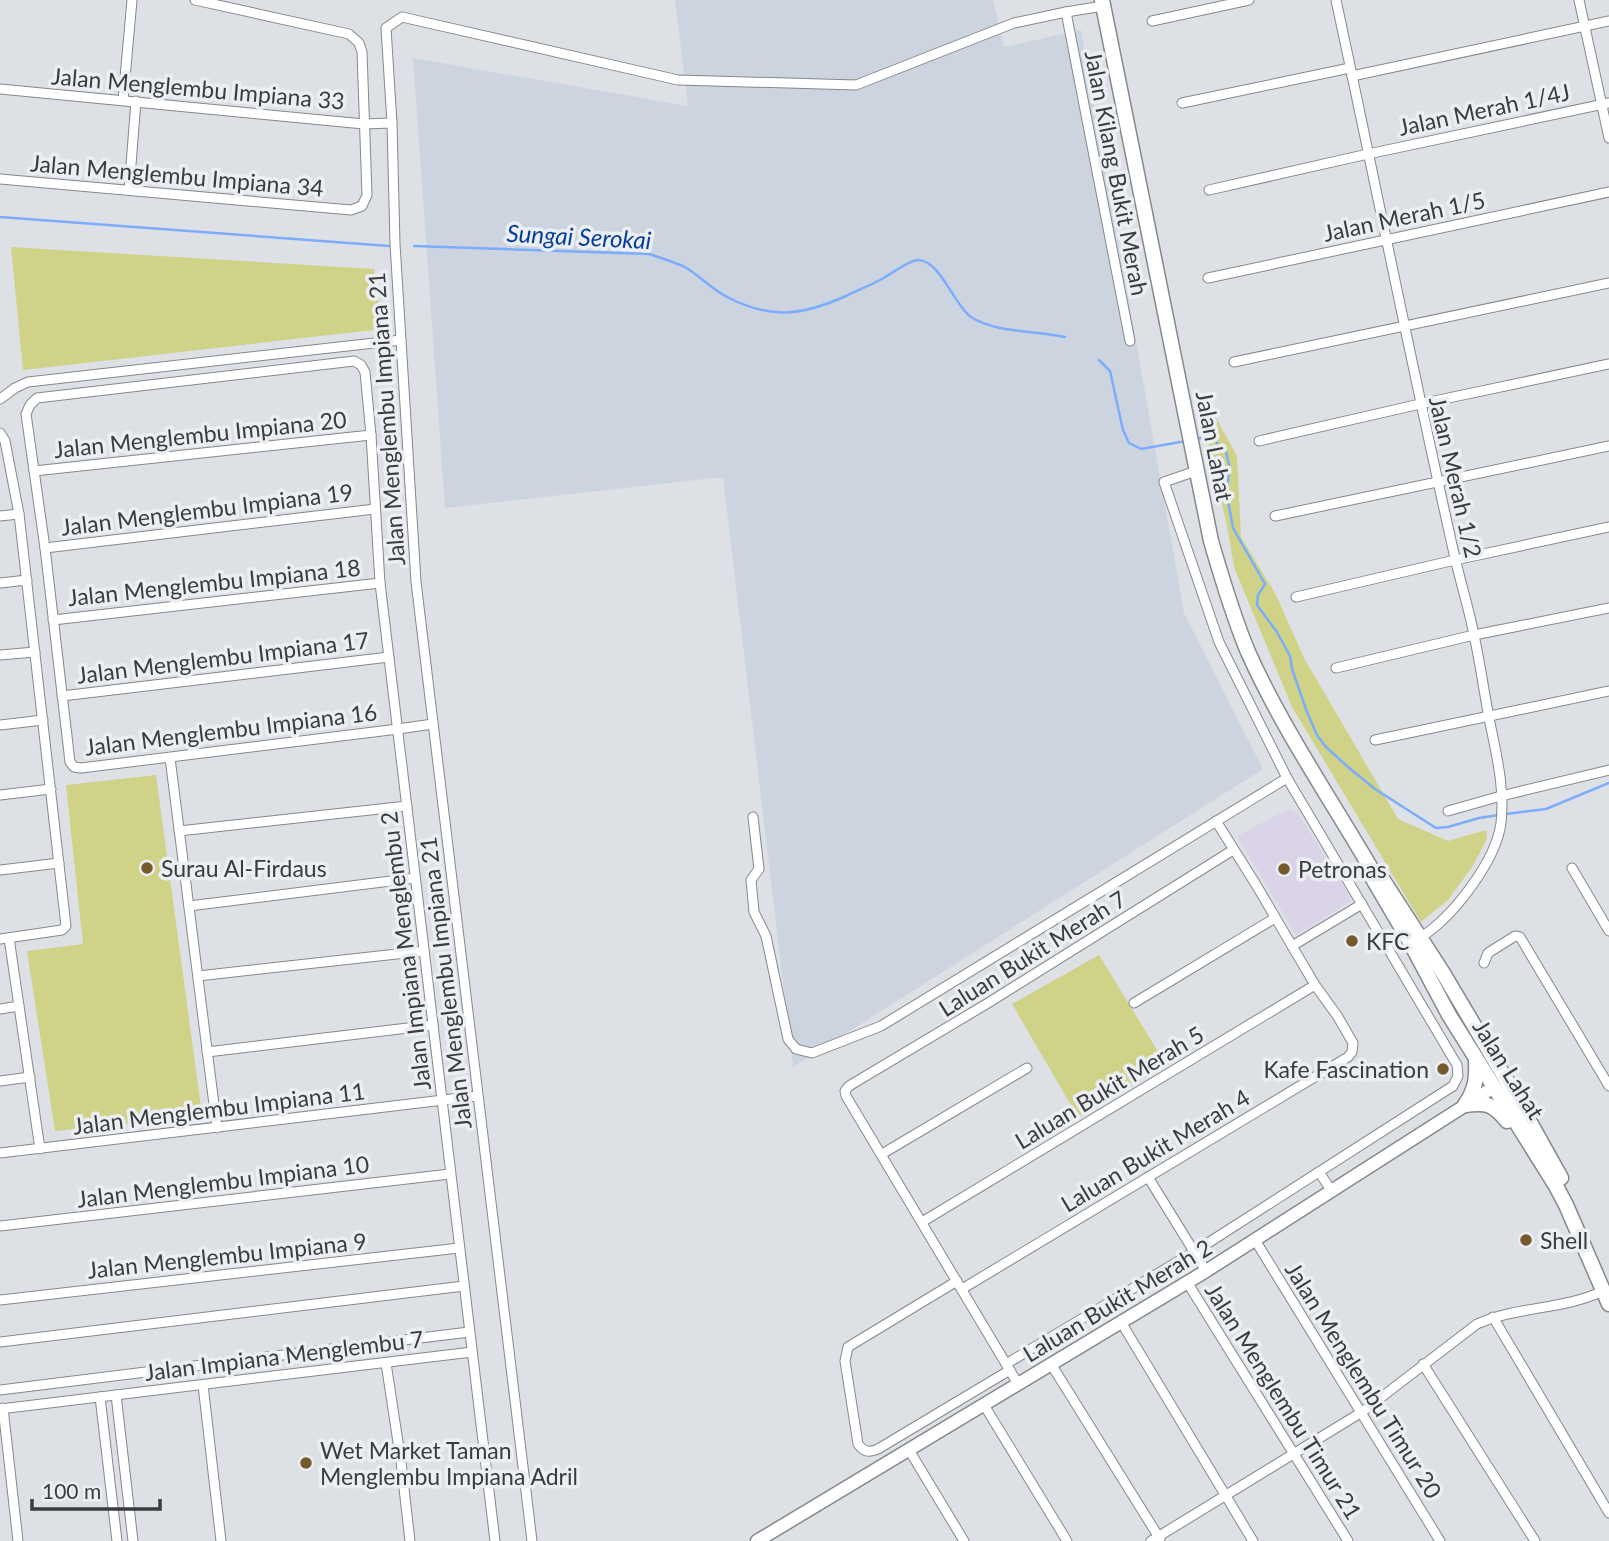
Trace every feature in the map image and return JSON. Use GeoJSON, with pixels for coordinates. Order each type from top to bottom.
{"type":"FeatureCollection","features":[{"type":"Feature","properties":{"kind":"main road","name":"Jalan Lahat"},"geometry":{"type":"LineString","coordinates":[[1103,3],[1196,471],[1211,541],[1232,610],[1249,653],[1281,717],[1449,1015],[1556,1186],[1606,1292]]}},
{"type":"Feature","properties":{"kind":"main road","name":"Jalan Lahat"},"geometry":{"type":"LineString","coordinates":[[1372,875],[1381,876],[1421,937],[1507,1081],[1573,1203],[1606,1292]]}},
{"type":"Feature","properties":{"kind":"main road"},"geometry":{"type":"LineString","coordinates":[[1421,937],[1419,944],[1449,1015]]}},
{"type":"Feature","properties":{"kind":"main road"},"geometry":{"type":"LineString","coordinates":[[1460,1004],[1471,1034],[1495,1074],[1494,1087],[1511,1099],[1553,1163]]}},
{"type":"Feature","properties":{"kind":"main road"},"geometry":{"type":"LineString","coordinates":[[1465,1105],[1476,1085],[1475,1057]]}},
{"type":"Feature","properties":{"kind":"main road"},"geometry":{"type":"LineString","coordinates":[[1465,1105],[1488,1104],[1498,1110],[1536,1164],[1556,1186]]}},
{"type":"Feature","properties":{"kind":"street"},"geometry":{"type":"LineString","coordinates":[[123,100],[132,0]]}},
{"type":"Feature","properties":{"kind":"street"},"geometry":{"type":"LineString","coordinates":[[195,0],[349,34],[359,43],[362,52],[365,124]]}},
{"type":"Feature","properties":{"kind":"street"},"geometry":{"type":"LineString","coordinates":[[1152,21],[1250,0]]}},
{"type":"Feature","properties":{"kind":"street","name":"Jalan Merah 1/2"},"geometry":{"type":"LineString","coordinates":[[1336,0],[1420,404],[1474,635],[1501,774],[1500,827],[1491,853],[1478,877],[1458,902],[1433,929],[1421,937]]}},
{"type":"Feature","properties":{"kind":"street"},"geometry":{"type":"LineString","coordinates":[[1579,0],[1605,103],[1609,138]]}},
{"type":"Feature","properties":{"kind":"street","name":"Jalan Menglembu Impiana 21"},"geometry":{"type":"LineString","coordinates":[[531,1541],[416,582],[395,244],[386,28],[402,17],[678,80],[856,85],[1014,23],[1103,3]]}},
{"type":"Feature","properties":{"kind":"street","name":"Jalan Kilang Bukit Merah"},"geometry":{"type":"LineString","coordinates":[[1066,12],[1130,341]]}},
{"type":"Feature","properties":{"kind":"street"},"geometry":{"type":"LineString","coordinates":[[1182,103],[1609,21]]}},
{"type":"Feature","properties":{"kind":"street","name":"Jalan Menglembu Impiana 33"},"geometry":{"type":"LineString","coordinates":[[0,89],[365,124],[392,123]]}},
{"type":"Feature","properties":{"kind":"street"},"geometry":{"type":"LineString","coordinates":[[129,190],[136,101]]}},
{"type":"Feature","properties":{"kind":"street","name":"Jalan Merah 1/4J"},"geometry":{"type":"LineString","coordinates":[[1209,190],[1605,103]]}},
{"type":"Feature","properties":{"kind":"street","name":"Jalan Menglembu Impiana 34"},"geometry":{"type":"LineString","coordinates":[[0,179],[351,210],[362,206],[367,195],[365,124]]}},
{"type":"Feature","properties":{"kind":"street","name":"Jalan Merah 1/5"},"geometry":{"type":"LineString","coordinates":[[1208,278],[1609,192]]}},
{"type":"Feature","properties":{"kind":"street"},"geometry":{"type":"LineString","coordinates":[[1234,362],[1609,283]]}},
{"type":"Feature","properties":{"kind":"street"},"geometry":{"type":"LineString","coordinates":[[0,399],[28,382],[401,340]]}},
{"type":"Feature","properties":{"kind":"street","name":"Jalan Menglembu Impiana 21"},"geometry":{"type":"LineString","coordinates":[[34,471],[26,414],[37,398],[354,360]]}},
{"type":"Feature","properties":{"kind":"street","name":"Jalan Impiana Menglembu 2"},"geometry":{"type":"LineString","coordinates":[[354,360],[365,372],[380,583],[495,1541]]}},
{"type":"Feature","properties":{"kind":"street"},"geometry":{"type":"LineString","coordinates":[[1259,441],[1609,364]]}},
{"type":"Feature","properties":{"kind":"street"},"geometry":{"type":"LineString","coordinates":[[0,433],[5,441],[19,513],[66,926],[62,930],[4,938],[19,1006],[40,1149]]}},
{"type":"Feature","properties":{"kind":"street","name":"Jalan Menglembu Impiana 20"},"geometry":{"type":"LineString","coordinates":[[34,471],[371,435]]}},
{"type":"Feature","properties":{"kind":"street"},"geometry":{"type":"LineString","coordinates":[[1275,516],[1609,446]]}},
{"type":"Feature","properties":{"kind":"street"},"geometry":{"type":"LineString","coordinates":[[34,471],[62,696]]}},
{"type":"Feature","properties":{"kind":"street"},"geometry":{"type":"LineString","coordinates":[[1196,471],[1164,482],[1219,642],[1287,778],[1362,904],[1292,946]]}},
{"type":"Feature","properties":{"kind":"street","name":"Jalan Menglembu Impiana 19"},"geometry":{"type":"LineString","coordinates":[[45,548],[374,509]]}},
{"type":"Feature","properties":{"kind":"street"},"geometry":{"type":"LineString","coordinates":[[0,516],[19,513]]}},
{"type":"Feature","properties":{"kind":"street"},"geometry":{"type":"LineString","coordinates":[[1296,597],[1609,527]]}},
{"type":"Feature","properties":{"kind":"street"},"geometry":{"type":"LineString","coordinates":[[0,583],[27,580]]}},
{"type":"Feature","properties":{"kind":"street","name":"Jalan Menglembu Impiana 18"},"geometry":{"type":"LineString","coordinates":[[53,620],[380,583]]}},
{"type":"Feature","properties":{"kind":"street"},"geometry":{"type":"LineString","coordinates":[[1336,668],[1474,635],[1609,608]]}},
{"type":"Feature","properties":{"kind":"street"},"geometry":{"type":"LineString","coordinates":[[0,656],[35,652]]}},
{"type":"Feature","properties":{"kind":"street","name":"Jalan Menglembu Impiana 17"},"geometry":{"type":"LineString","coordinates":[[62,696],[389,657]]}},
{"type":"Feature","properties":{"kind":"street"},"geometry":{"type":"LineString","coordinates":[[1375,740],[1609,691]]}},
{"type":"Feature","properties":{"kind":"street","name":"Jalan Menglembu Impiana 16"},"geometry":{"type":"LineString","coordinates":[[62,696],[70,762],[82,768],[433,724]]}},
{"type":"Feature","properties":{"kind":"street"},"geometry":{"type":"LineString","coordinates":[[0,725],[43,720]]}},
{"type":"Feature","properties":{"kind":"street"},"geometry":{"type":"LineString","coordinates":[[170,758],[217,1128]]}},
{"type":"Feature","properties":{"kind":"street"},"geometry":{"type":"LineString","coordinates":[[1448,811],[1609,770]]}},
{"type":"Feature","properties":{"kind":"street"},"geometry":{"type":"LineString","coordinates":[[753,817],[759,869],[751,880],[754,912],[766,936],[788,1039],[796,1049],[812,1053],[881,1026],[1287,778]]}},
{"type":"Feature","properties":{"kind":"street"},"geometry":{"type":"LineString","coordinates":[[0,796],[51,789]]}},
{"type":"Feature","properties":{"kind":"street"},"geometry":{"type":"LineString","coordinates":[[179,831],[407,806]]}},
{"type":"Feature","properties":{"kind":"street","name":"Laluan Bukit Merah 4"},"geometry":{"type":"LineString","coordinates":[[959,1285],[1149,1177],[1348,1057],[1352,1052],[1353,1043],[1338,1017],[1315,985],[1216,821]]}},
{"type":"Feature","properties":{"kind":"street","name":"Laluan Bukit Merah 7"},"geometry":{"type":"LineString","coordinates":[[882,1154],[846,1096],[845,1091],[849,1086],[1233,850]]}},
{"type":"Feature","properties":{"kind":"street"},"geometry":{"type":"LineString","coordinates":[[0,870],[60,863]]}},
{"type":"Feature","properties":{"kind":"street"},"geometry":{"type":"LineString","coordinates":[[1572,868],[1609,931]]}},
{"type":"Feature","properties":{"kind":"street"},"geometry":{"type":"LineString","coordinates":[[189,906],[415,878]]}},
{"type":"Feature","properties":{"kind":"street","name":"Laluan Bukit Merah 2"},"geometry":{"type":"LineString","coordinates":[[959,1285],[848,1347],[845,1361],[858,1444],[862,1450],[878,1449],[1194,1252],[1453,1086],[1458,1076],[1457,1065],[1362,904]]}},
{"type":"Feature","properties":{"kind":"street"},"geometry":{"type":"LineString","coordinates":[[1134,1003],[1275,918]]}},
{"type":"Feature","properties":{"kind":"street"},"geometry":{"type":"LineString","coordinates":[[1484,963],[1488,953],[1515,936],[1520,937],[1609,1086]]}},
{"type":"Feature","properties":{"kind":"street"},"geometry":{"type":"LineString","coordinates":[[198,976],[424,951]]}},
{"type":"Feature","properties":{"kind":"street","name":"Laluan Bukit Merah 5"},"geometry":{"type":"LineString","coordinates":[[922,1222],[1315,985]]}},
{"type":"Feature","properties":{"kind":"street"},"geometry":{"type":"LineString","coordinates":[[0,1009],[19,1006]]}},
{"type":"Feature","properties":{"kind":"street"},"geometry":{"type":"LineString","coordinates":[[208,1052],[433,1025]]}},
{"type":"Feature","properties":{"kind":"street"},"geometry":{"type":"LineString","coordinates":[[1018,1384],[882,1154],[1027,1068]]}},
{"type":"Feature","properties":{"kind":"street"},"geometry":{"type":"LineString","coordinates":[[0,1081],[30,1077]]}},
{"type":"Feature","properties":{"kind":"street","name":"Laluan Bukit Merah 2"},"geometry":{"type":"LineString","coordinates":[[757,1541],[1206,1271],[1494,1087]]}},
{"type":"Feature","properties":{"kind":"street","name":"Jalan Menglembu Impiana 11"},"geometry":{"type":"LineString","coordinates":[[0,1153],[477,1096]]}},
{"type":"Feature","properties":{"kind":"street"},"geometry":{"type":"LineString","coordinates":[[1319,1172],[1331,1190]]}},
{"type":"Feature","properties":{"kind":"street","name":"Jalan Menglembu Impiana 10"},"geometry":{"type":"LineString","coordinates":[[0,1226],[450,1174]]}},
{"type":"Feature","properties":{"kind":"street"},"geometry":{"type":"LineString","coordinates":[[1149,1177],[1206,1271]]}},
{"type":"Feature","properties":{"kind":"street","name":"Jalan Menglembu Timur 20"},"geometry":{"type":"LineString","coordinates":[[1255,1240],[1440,1541]]}},
{"type":"Feature","properties":{"kind":"street","name":"Jalan Menglembu Impiana 9"},"geometry":{"type":"LineString","coordinates":[[0,1300],[459,1248]]}},
{"type":"Feature","properties":{"kind":"street","name":"Jalan Menglembu Timur 21"},"geometry":{"type":"LineString","coordinates":[[1187,1282],[1348,1541]]}},
{"type":"Feature","properties":{"kind":"street"},"geometry":{"type":"LineString","coordinates":[[0,1342],[464,1286]]}},
{"type":"Feature","properties":{"kind":"street"},"geometry":{"type":"LineString","coordinates":[[1051,1364],[1157,1540],[1362,1412],[1477,1324],[1493,1317],[1606,1292]]}},
{"type":"Feature","properties":{"kind":"street"},"geometry":{"type":"LineString","coordinates":[[1493,1317],[1609,1513]]}},
{"type":"Feature","properties":{"kind":"street"},"geometry":{"type":"LineString","coordinates":[[1121,1321],[1253,1541]]}},
{"type":"Feature","properties":{"kind":"street"},"geometry":{"type":"LineString","coordinates":[[0,1390],[469,1332]]}},
{"type":"Feature","properties":{"kind":"street","name":"Jalan Impiana Menglembu 7"},"geometry":{"type":"LineString","coordinates":[[1,1408],[472,1352]]}},
{"type":"Feature","properties":{"kind":"street"},"geometry":{"type":"LineString","coordinates":[[386,1363],[410,1541]]}},
{"type":"Feature","properties":{"kind":"street"},"geometry":{"type":"LineString","coordinates":[[1423,1364],[1535,1541]]}},
{"type":"Feature","properties":{"kind":"street"},"geometry":{"type":"LineString","coordinates":[[203,1385],[221,1541]]}},
{"type":"Feature","properties":{"kind":"street"},"geometry":{"type":"LineString","coordinates":[[116,1395],[134,1541]]}},
{"type":"Feature","properties":{"kind":"street"},"geometry":{"type":"LineString","coordinates":[[100,1397],[117,1541]]}},
{"type":"Feature","properties":{"kind":"street"},"geometry":{"type":"LineString","coordinates":[[984,1405],[1067,1541]]}},
{"type":"Feature","properties":{"kind":"street"},"geometry":{"type":"LineString","coordinates":[[1,1408],[18,1541]]}},
{"type":"Feature","properties":{"kind":"street"},"geometry":{"type":"LineString","coordinates":[[909,1450],[964,1541]]}},
{"type":"Feature","properties":{"kind":"shaded area"},"geometry":{"type":"Polygon","coordinates":[[[675,0],[993,0],[1004,47],[1081,30],[1184,613],[1263,769],[793,1067],[723,477],[445,508],[413,58],[688,106],[675,0]]]}},
{"type":"Feature","properties":{"kind":"shaded area"},"geometry":{"type":"Polygon","coordinates":[[[1288,809],[1298,813],[1352,900],[1296,935],[1237,836],[1288,809]]]}},
{"type":"Feature","properties":{"kind":"green space"},"geometry":{"type":"Polygon","coordinates":[[[11,247],[374,269],[382,329],[23,370],[11,247]]]}},
{"type":"Feature","properties":{"kind":"green space"},"geometry":{"type":"Polygon","coordinates":[[[1215,416],[1237,456],[1241,537],[1276,595],[1304,658],[1398,819],[1448,841],[1486,830],[1487,839],[1472,867],[1448,900],[1421,922],[1292,707],[1234,567],[1204,421],[1215,416]]]}},
{"type":"Feature","properties":{"kind":"green space"},"geometry":{"type":"Polygon","coordinates":[[[156,775],[202,1115],[55,1131],[27,951],[83,944],[66,785],[156,775]]]}},
{"type":"Feature","properties":{"kind":"green space"},"geometry":{"type":"Polygon","coordinates":[[[1099,955],[1165,1063],[1078,1117],[1012,1004],[1099,955]]]}},
{"type":"Feature","properties":{"kind":"waterway","name":"Sungai Serokai"},"geometry":{"type":"LineString","coordinates":[[0,217],[389,246]]}},
{"type":"Feature","properties":{"kind":"waterway","name":"Sungai Serokai"},"geometry":{"type":"LineString","coordinates":[[414,246],[649,254],[685,267],[729,298],[760,310],[774,312],[802,311],[830,302],[918,260],[933,267],[971,317],[1004,329],[1065,337]]}},
{"type":"Feature","properties":{"kind":"waterway","name":"Sungai Serokai"},"geometry":{"type":"LineString","coordinates":[[1099,360],[1110,371],[1123,430],[1129,443],[1141,449],[1186,441]]}},
{"type":"Feature","properties":{"kind":"waterway","name":"Sungai Serokai"},"geometry":{"type":"LineString","coordinates":[[1196,439],[1214,440],[1226,452],[1229,464],[1227,495],[1233,528],[1265,584],[1258,595],[1257,605],[1277,632],[1290,656],[1307,712],[1317,735],[1326,747],[1375,789],[1436,828],[1499,815]]}},
{"type":"Feature","properties":{"kind":"waterway","name":"Sungai Serokai"},"geometry":{"type":"LineString","coordinates":[[1506,814],[1546,809],[1609,783]]}},
{"type":"Feature","properties":{"kind":"place","name":"Surau Al-Firdaus"},"geometry":{"type":"Point","coordinates":[147,868]}},
{"type":"Feature","properties":{"kind":"place","name":"Petronas"},"geometry":{"type":"Point","coordinates":[1284,869]}},
{"type":"Feature","properties":{"kind":"place","name":"KFC"},"geometry":{"type":"Point","coordinates":[1352,941]}},
{"type":"Feature","properties":{"kind":"place","name":"Kafe Fascination"},"geometry":{"type":"Point","coordinates":[1443,1069]}},
{"type":"Feature","properties":{"kind":"place","name":"Shell"},"geometry":{"type":"Point","coordinates":[1526,1240]}},
{"type":"Feature","properties":{"kind":"place","name":"Wet Market Taman Menglembu Impiana Adril"},"geometry":{"type":"Point","coordinates":[306,1463]}}]}
